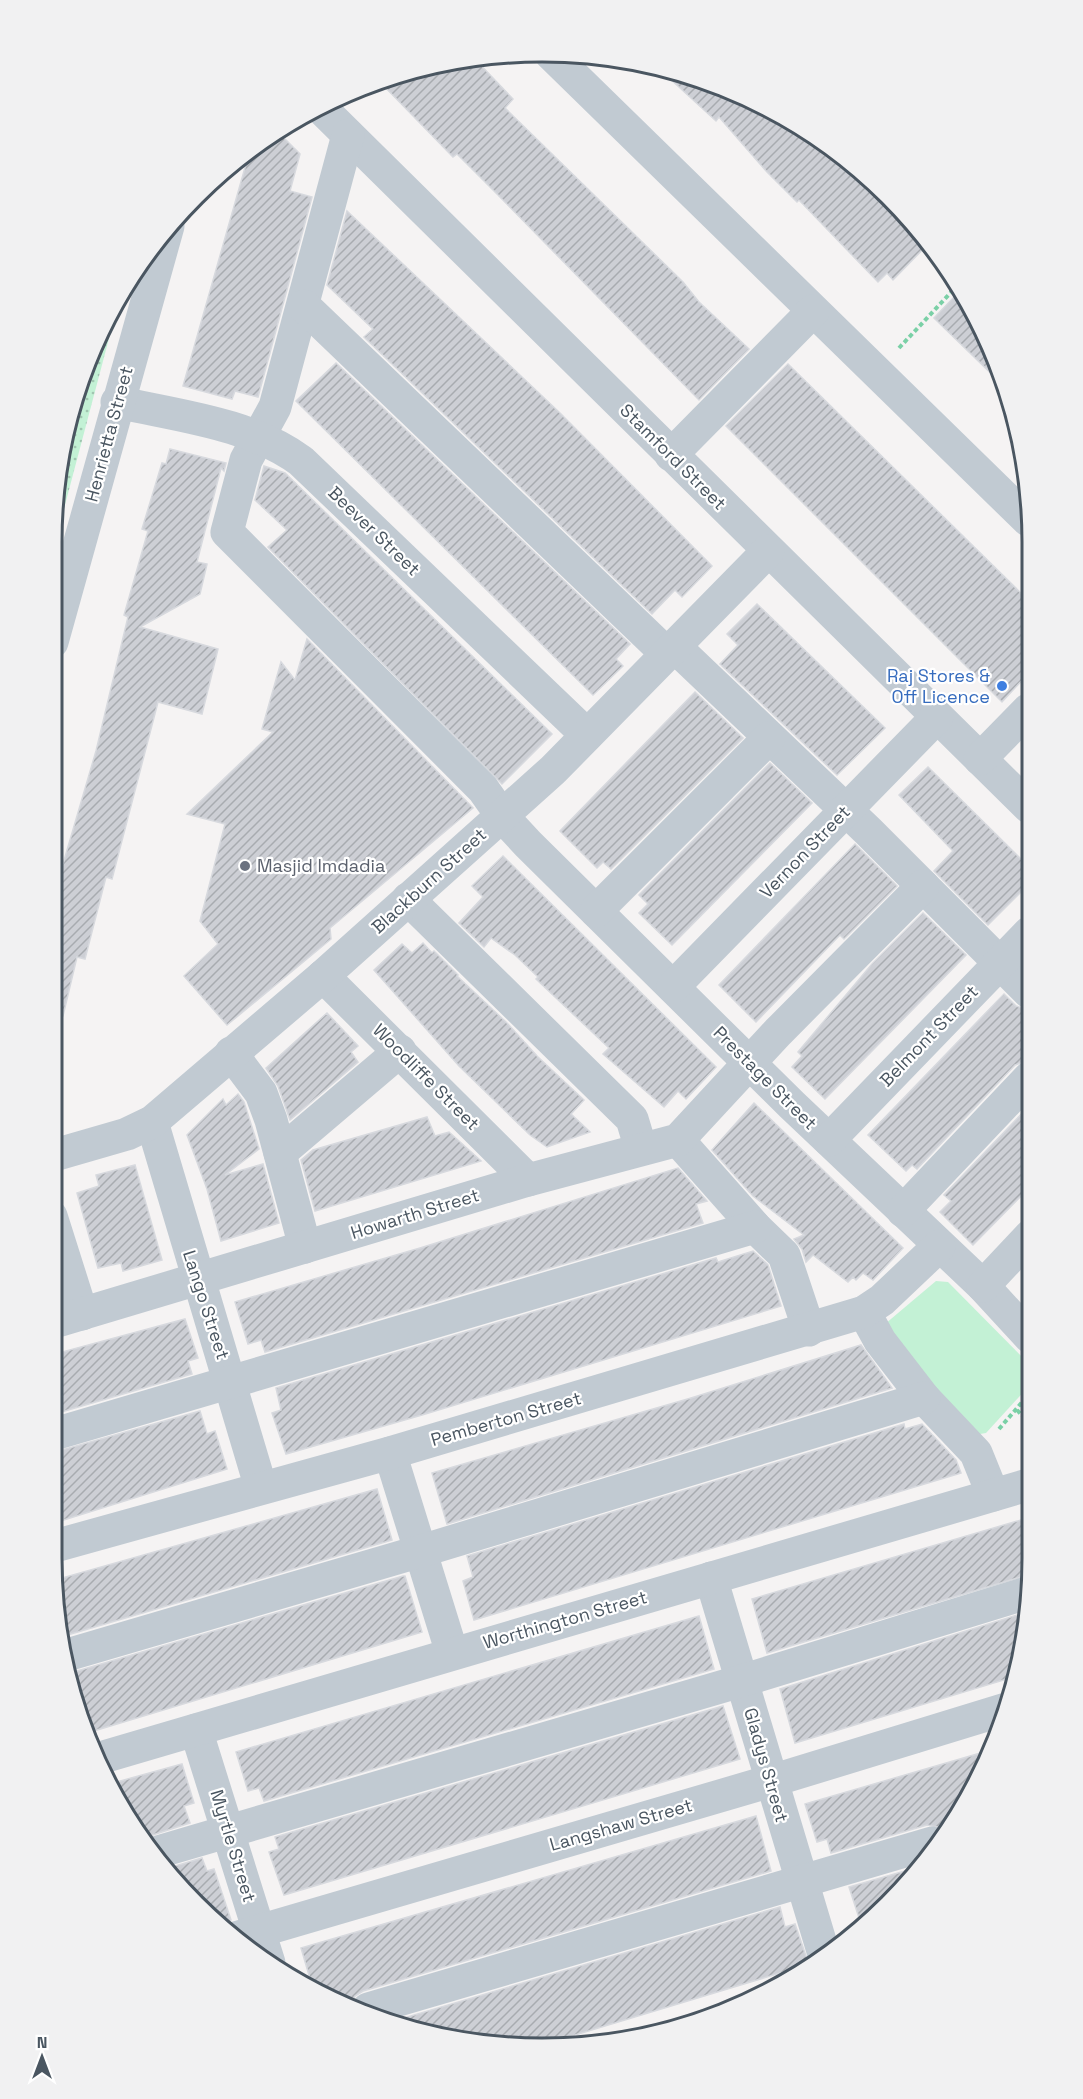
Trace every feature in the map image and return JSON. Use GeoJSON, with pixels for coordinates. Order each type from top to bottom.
{"type":"FeatureCollection","features":[{"type":"Feature","properties":{"kind":"street"},"geometry":{"type":"LineString","coordinates":[[560,63],[1020,512]]}},
{"type":"Feature","properties":{"kind":"street","name":"Stamford Street"},"geometry":{"type":"LineString","coordinates":[[326,113],[1019,798]]}},
{"type":"Feature","properties":{"kind":"street"},"geometry":{"type":"LineString","coordinates":[[261,438],[275,407],[304,306],[348,135]]}},
{"type":"Feature","properties":{"kind":"street","name":"Henrietta Street"},"geometry":{"type":"LineString","coordinates":[[62,605],[162,248]]}},
{"type":"Feature","properties":{"kind":"street"},"geometry":{"type":"LineString","coordinates":[[304,306],[670,650],[847,810],[1022,985]]}},
{"type":"Feature","properties":{"kind":"street"},"geometry":{"type":"LineString","coordinates":[[671,455],[813,312]]}},
{"type":"Feature","properties":{"kind":"street","name":"Beever Street"},"geometry":{"type":"LineString","coordinates":[[117,402],[261,438],[283,448],[301,461],[586,735]]}},
{"type":"Feature","properties":{"kind":"street","name":"Prestage Street"},"geometry":{"type":"LineString","coordinates":[[261,438],[246,460],[227,532],[483,789],[502,816],[528,844],[792,1105],[983,1286],[1022,1327]]}},
{"type":"Feature","properties":{"kind":"street","name":"Blackburn Street"},"geometry":{"type":"LineString","coordinates":[[62,1153],[128,1134],[152,1122],[323,976],[544,778],[768,551]]}},
{"type":"Feature","properties":{"kind":"street"},"geometry":{"type":"LineString","coordinates":[[980,759],[1022,716]]}},
{"type":"Feature","properties":{"kind":"street","name":"Vernon Street"},"geometry":{"type":"LineString","coordinates":[[673,987],[937,717]]}},
{"type":"Feature","properties":{"kind":"street"},"geometry":{"type":"LineString","coordinates":[[596,911],[769,738]]}},
{"type":"Feature","properties":{"kind":"street"},"geometry":{"type":"LineString","coordinates":[[809,1330],[784,1255],[755,1227],[678,1140],[739,1052],[923,886]]}},
{"type":"Feature","properties":{"kind":"street"},"geometry":{"type":"LineString","coordinates":[[408,899],[632,1119],[641,1149]]}},
{"type":"Feature","properties":{"kind":"street","name":"Belmont Street"},"geometry":{"type":"LineString","coordinates":[[829,1140],[1022,940]]}},
{"type":"Feature","properties":{"kind":"street","name":"Woodliffe Street"},"geometry":{"type":"LineString","coordinates":[[323,976],[528,1180]]}},
{"type":"Feature","properties":{"kind":"street"},"geometry":{"type":"LineString","coordinates":[[280,1153],[400,1051]]}},
{"type":"Feature","properties":{"kind":"street"},"geometry":{"type":"LineString","coordinates":[[231,1053],[261,1093],[305,1247]]}},
{"type":"Feature","properties":{"kind":"street"},"geometry":{"type":"LineString","coordinates":[[903,1211],[1022,1085]]}},
{"type":"Feature","properties":{"kind":"street","name":"Lango Street"},"geometry":{"type":"LineString","coordinates":[[152,1122],[173,1200],[217,1336],[261,1488]]}},
{"type":"Feature","properties":{"kind":"street","name":"Howarth Street"},"geometry":{"type":"LineString","coordinates":[[62,1320],[528,1180],[678,1140]]}},
{"type":"Feature","properties":{"kind":"street"},"geometry":{"type":"LineString","coordinates":[[62,1432],[755,1227]]}},
{"type":"Feature","properties":{"kind":"street"},"geometry":{"type":"LineString","coordinates":[[983,1286],[1022,1245]]}},
{"type":"Feature","properties":{"kind":"street","name":"Pemberton Street"},"geometry":{"type":"LineString","coordinates":[[62,1544],[390,1453],[864,1312],[882,1300],[939,1246]]}},
{"type":"Feature","properties":{"kind":"street"},"geometry":{"type":"LineString","coordinates":[[62,1251],[82,1314]]}},
{"type":"Feature","properties":{"kind":"street"},"geometry":{"type":"LineString","coordinates":[[864,1312],[880,1341],[924,1398],[976,1453],[993,1495]]}},
{"type":"Feature","properties":{"kind":"street"},"geometry":{"type":"LineString","coordinates":[[72,1654],[421,1551],[924,1398]]}},
{"type":"Feature","properties":{"kind":"street"},"geometry":{"type":"LineString","coordinates":[[390,1453],[452,1653]]}},
{"type":"Feature","properties":{"kind":"street","name":"Worthington Street"},"geometry":{"type":"LineString","coordinates":[[105,1757],[1022,1487]]}},
{"type":"Feature","properties":{"kind":"street","name":"Gladys Street"},"geometry":{"type":"LineString","coordinates":[[711,1578],[822,1947]]}},
{"type":"Feature","properties":{"kind":"street"},"geometry":{"type":"LineString","coordinates":[[162,1851],[741,1681],[1019,1595]]}},
{"type":"Feature","properties":{"kind":"street","name":"Langshaw Street"},"geometry":{"type":"LineString","coordinates":[[247,1935],[771,1781],[996,1712]]}},
{"type":"Feature","properties":{"kind":"street","name":"Myrtle Street"},"geometry":{"type":"LineString","coordinates":[[196,1730],[229,1831],[247,1935]]}},
{"type":"Feature","properties":{"kind":"street"},"geometry":{"type":"LineString","coordinates":[[374,2007],[926,1845]]}},
{"type":"Feature","properties":{"kind":"path"},"geometry":{"type":"LineString","coordinates":[[875,372],[951,292]]}},
{"type":"Feature","properties":{"kind":"path"},"geometry":{"type":"LineString","coordinates":[[976,1453],[1022,1403]]}},
{"type":"Feature","properties":{"kind":"path"},"geometry":{"type":"LineString","coordinates":[[1017,1410],[1022,1415]]}},
{"type":"Feature","properties":{"kind":"green space"},"geometry":{"type":"Polygon","coordinates":[[[112,327],[63,513],[66,479],[78,417],[87,387],[112,327]]]}},
{"type":"Feature","properties":{"kind":"green space"},"geometry":{"type":"Polygon","coordinates":[[[936,1281],[948,1282],[1022,1357],[1022,1394],[986,1433],[974,1435],[885,1324],[936,1281]]]}},
{"type":"Feature","properties":{"kind":"building"},"geometry":{"type":"Polygon","coordinates":[[[481,66],[513,99],[505,108],[749,349],[699,400],[457,154],[453,157],[385,88],[417,78],[481,66]]]}},
{"type":"Feature","properties":{"kind":"building"},"geometry":{"type":"Polygon","coordinates":[[[671,79],[696,87],[754,111],[808,142],[834,161],[881,202],[923,250],[893,280],[887,273],[878,282],[799,200],[797,202],[767,172],[719,117],[716,121],[671,79]]]}},
{"type":"Feature","properties":{"kind":"building"},"geometry":{"type":"Polygon","coordinates":[[[283,137],[300,154],[290,191],[312,197],[258,397],[235,391],[232,399],[183,386],[246,163],[283,137]]]}},
{"type":"Feature","properties":{"kind":"building"},"geometry":{"type":"Polygon","coordinates":[[[347,211],[560,413],[712,566],[682,597],[675,590],[652,614],[364,337],[373,329],[327,285],[347,211]]]}},
{"type":"Feature","properties":{"kind":"building"},"geometry":{"type":"Polygon","coordinates":[[[954,297],[972,329],[991,373],[934,318],[954,297]]]}},
{"type":"Feature","properties":{"kind":"building"},"geometry":{"type":"Polygon","coordinates":[[[336,363],[630,644],[616,659],[623,666],[593,695],[296,401],[336,363]]]}},
{"type":"Feature","properties":{"kind":"building"},"geometry":{"type":"Polygon","coordinates":[[[788,364],[1022,594],[1022,680],[1002,702],[726,426],[788,364]]]}},
{"type":"Feature","properties":{"kind":"building"},"geometry":{"type":"Polygon","coordinates":[[[170,449],[226,463],[224,471],[221,468],[197,562],[207,564],[200,594],[140,627],[218,649],[202,714],[158,702],[112,879],[106,877],[85,959],[77,957],[62,1016],[62,867],[96,751],[128,617],[124,615],[148,531],[142,529],[162,463],[166,464],[170,449]]]}},
{"type":"Feature","properties":{"kind":"building"},"geometry":{"type":"Polygon","coordinates":[[[264,466],[285,473],[552,734],[502,784],[268,547],[287,530],[255,500],[264,466]]]}},
{"type":"Feature","properties":{"kind":"building"},"geometry":{"type":"Polygon","coordinates":[[[757,604],[885,728],[837,775],[720,664],[738,645],[727,634],[757,604]]]}},
{"type":"Feature","properties":{"kind":"building"},"geometry":{"type":"Polygon","coordinates":[[[307,639],[473,808],[330,928],[331,939],[227,1025],[184,976],[218,944],[200,921],[225,824],[187,814],[273,732],[262,729],[281,662],[295,680],[307,639]]]}},
{"type":"Feature","properties":{"kind":"building"},"geometry":{"type":"Polygon","coordinates":[[[695,692],[743,738],[611,869],[603,862],[597,868],[560,831],[695,692]]]}},
{"type":"Feature","properties":{"kind":"building"},"geometry":{"type":"Polygon","coordinates":[[[770,763],[812,803],[672,945],[639,913],[648,904],[639,895],[770,763]]]}},
{"type":"Feature","properties":{"kind":"building"},"geometry":{"type":"Polygon","coordinates":[[[928,767],[1022,860],[1022,891],[988,925],[934,871],[953,851],[899,795],[928,767]]]}},
{"type":"Feature","properties":{"kind":"building"},"geometry":{"type":"Polygon","coordinates":[[[855,844],[897,886],[844,939],[840,935],[756,1022],[719,985],[855,844]]]}},
{"type":"Feature","properties":{"kind":"building"},"geometry":{"type":"Polygon","coordinates":[[[503,856],[716,1067],[686,1099],[678,1091],[664,1107],[603,1054],[609,1048],[536,979],[538,977],[515,955],[491,938],[484,947],[459,923],[483,897],[472,886],[503,856]]]}},
{"type":"Feature","properties":{"kind":"building"},"geometry":{"type":"Polygon","coordinates":[[[923,913],[966,955],[825,1099],[792,1067],[802,1056],[798,1052],[872,964],[923,913]]]}},
{"type":"Feature","properties":{"kind":"building"},"geometry":{"type":"Polygon","coordinates":[[[423,943],[432,953],[434,951],[538,1057],[584,1100],[571,1114],[590,1132],[547,1147],[530,1135],[459,1066],[374,970],[402,944],[412,953],[423,943]]]}},
{"type":"Feature","properties":{"kind":"building"},"geometry":{"type":"Polygon","coordinates":[[[1004,994],[1016,1006],[1022,1008],[1022,1062],[1015,1065],[917,1169],[912,1165],[906,1171],[868,1135],[1004,994]]]}},
{"type":"Feature","properties":{"kind":"building"},"geometry":{"type":"Polygon","coordinates":[[[327,1013],[358,1046],[351,1052],[358,1062],[290,1120],[278,1086],[266,1068],[327,1013]]]}},
{"type":"Feature","properties":{"kind":"building"},"geometry":{"type":"Polygon","coordinates":[[[238,1094],[244,1102],[259,1149],[225,1175],[263,1164],[279,1223],[221,1241],[207,1189],[187,1135],[223,1099],[226,1105],[238,1094]]]}},
{"type":"Feature","properties":{"kind":"building"},"geometry":{"type":"Polygon","coordinates":[[[754,1103],[903,1248],[873,1280],[863,1273],[856,1280],[853,1277],[848,1282],[813,1255],[806,1262],[802,1249],[794,1239],[804,1235],[753,1196],[712,1150],[754,1103]]]}},
{"type":"Feature","properties":{"kind":"building"},"geometry":{"type":"Polygon","coordinates":[[[1022,1113],[1022,1195],[973,1245],[940,1212],[951,1201],[944,1195],[1022,1113]]]}},
{"type":"Feature","properties":{"kind":"building"},"geometry":{"type":"Polygon","coordinates":[[[427,1117],[435,1136],[449,1132],[481,1161],[315,1211],[301,1160],[313,1150],[427,1117]]]}},
{"type":"Feature","properties":{"kind":"building"},"geometry":{"type":"Polygon","coordinates":[[[135,1165],[162,1260],[123,1271],[121,1263],[98,1268],[77,1193],[99,1186],[96,1175],[135,1165]]]}},
{"type":"Feature","properties":{"kind":"building"},"geometry":{"type":"Polygon","coordinates":[[[678,1168],[707,1201],[696,1204],[703,1223],[265,1352],[261,1340],[248,1344],[235,1302],[420,1248],[678,1168]]]}},
{"type":"Feature","properties":{"kind":"building"},"geometry":{"type":"Polygon","coordinates":[[[753,1251],[768,1265],[781,1306],[286,1454],[272,1413],[281,1410],[276,1388],[716,1258],[718,1262],[753,1251]]]}},
{"type":"Feature","properties":{"kind":"building"},"geometry":{"type":"Polygon","coordinates":[[[185,1319],[198,1358],[188,1361],[192,1374],[62,1412],[62,1352],[185,1319]]]}},
{"type":"Feature","properties":{"kind":"building"},"geometry":{"type":"Polygon","coordinates":[[[861,1345],[892,1388],[447,1524],[432,1473],[691,1398],[861,1345]]]}},
{"type":"Feature","properties":{"kind":"building"},"geometry":{"type":"Polygon","coordinates":[[[200,1411],[207,1434],[215,1431],[227,1469],[62,1521],[62,1450],[200,1411]]]}},
{"type":"Feature","properties":{"kind":"building"},"geometry":{"type":"Polygon","coordinates":[[[904,1424],[905,1429],[922,1424],[956,1460],[961,1473],[474,1620],[463,1581],[473,1577],[467,1556],[904,1424]]]}},
{"type":"Feature","properties":{"kind":"building"},"geometry":{"type":"Polygon","coordinates":[[[377,1489],[392,1540],[68,1635],[63,1578],[377,1489]]]}},
{"type":"Feature","properties":{"kind":"building"},"geometry":{"type":"Polygon","coordinates":[[[1022,1520],[1021,1577],[767,1653],[752,1599],[1022,1520]]]}},
{"type":"Feature","properties":{"kind":"building"},"geometry":{"type":"Polygon","coordinates":[[[403,1576],[405,1576],[422,1632],[94,1731],[76,1671],[403,1576]]]}},
{"type":"Feature","properties":{"kind":"building"},"geometry":{"type":"Polygon","coordinates":[[[1017,1615],[1006,1679],[795,1743],[780,1689],[1017,1615]]]}},
{"type":"Feature","properties":{"kind":"building"},"geometry":{"type":"Polygon","coordinates":[[[699,1616],[714,1669],[264,1801],[259,1788],[248,1791],[236,1752],[699,1616]]]}},
{"type":"Feature","properties":{"kind":"building"},"geometry":{"type":"Polygon","coordinates":[[[723,1706],[740,1759],[284,1895],[269,1852],[279,1849],[275,1837],[723,1706]]]}},
{"type":"Feature","properties":{"kind":"building"},"geometry":{"type":"Polygon","coordinates":[[[979,1753],[957,1798],[939,1827],[927,1825],[831,1853],[827,1839],[817,1842],[805,1804],[979,1753]]]}},
{"type":"Feature","properties":{"kind":"building"},"geometry":{"type":"Polygon","coordinates":[[[182,1764],[194,1803],[184,1806],[190,1823],[150,1836],[117,1782],[182,1764]]]}},
{"type":"Feature","properties":{"kind":"building"},"geometry":{"type":"Polygon","coordinates":[[[756,1816],[771,1871],[363,1991],[353,1999],[310,1978],[301,1948],[756,1816]]]}},
{"type":"Feature","properties":{"kind":"building"},"geometry":{"type":"Polygon","coordinates":[[[202,1858],[207,1871],[214,1869],[231,1920],[229,1921],[202,1897],[174,1866],[202,1858]]]}},
{"type":"Feature","properties":{"kind":"building"},"geometry":{"type":"Polygon","coordinates":[[[904,1871],[859,1917],[849,1887],[904,1871]]]}},
{"type":"Feature","properties":{"kind":"building"},"geometry":{"type":"Polygon","coordinates":[[[780,1907],[785,1927],[795,1924],[807,1958],[784,1972],[572,2036],[542,2038],[479,2033],[405,2018],[780,1907]]]}},
{"type":"Feature","properties":{"kind":"place","name":"Raj Stores & Off Licence"},"geometry":{"type":"Point","coordinates":[1002,686]}},
{"type":"Feature","properties":{"kind":"place","name":"Masjid Imdadia"},"geometry":{"type":"Point","coordinates":[245,866]}}]}
